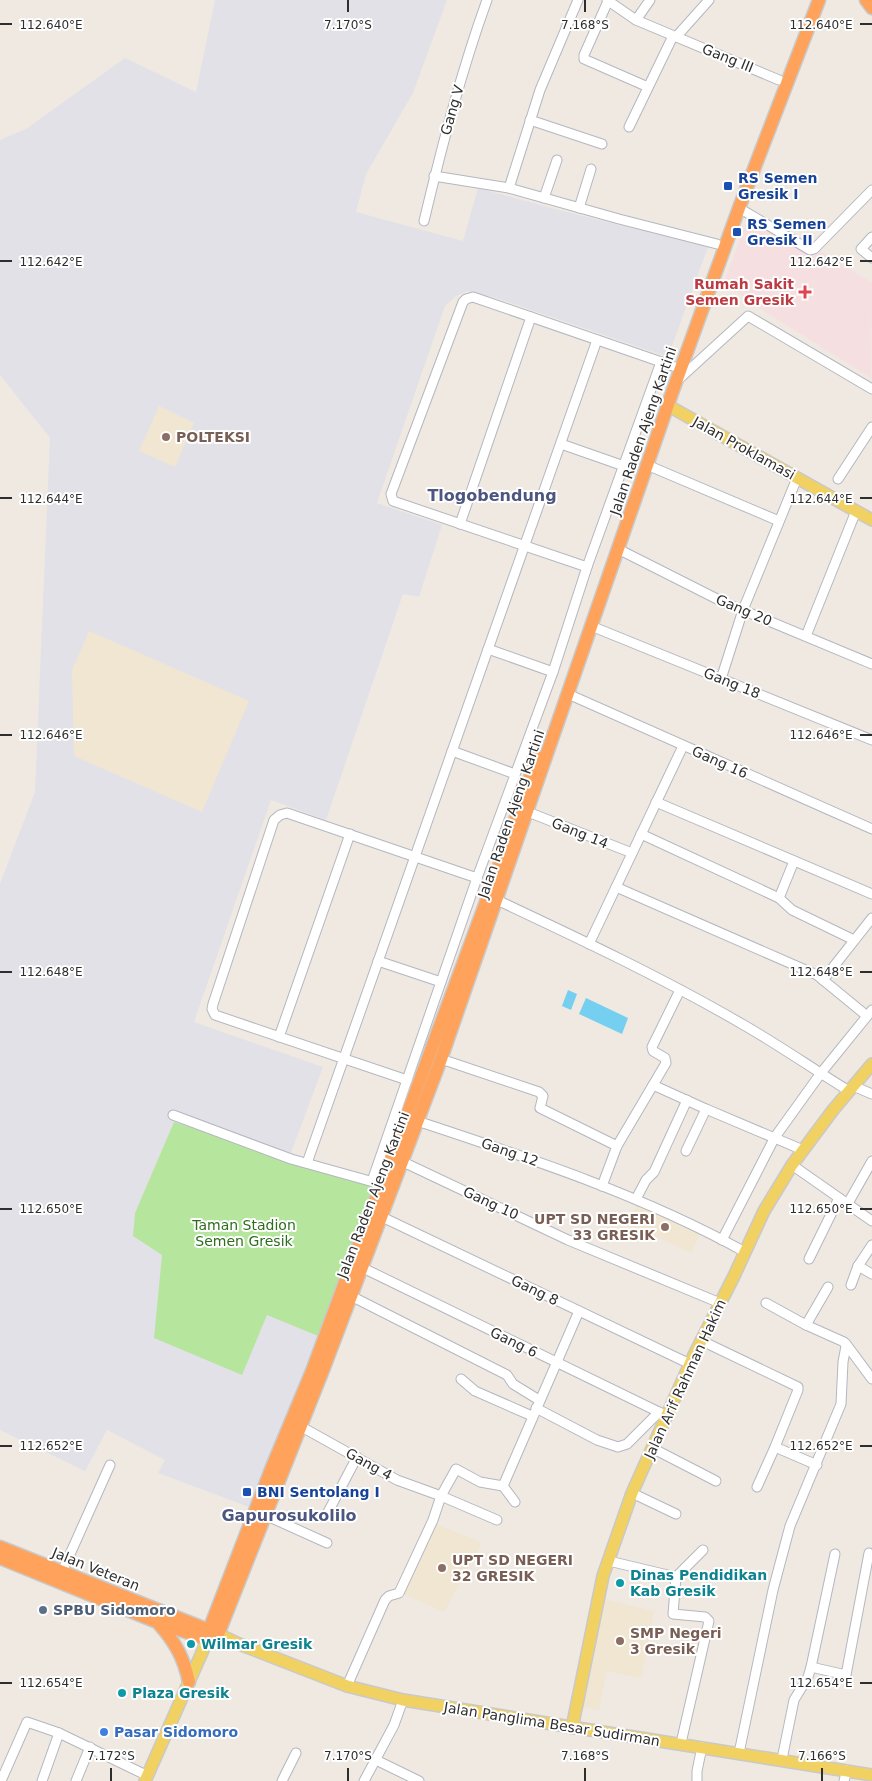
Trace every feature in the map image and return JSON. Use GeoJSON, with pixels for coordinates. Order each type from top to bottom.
{"type":"FeatureCollection","features":[{"type":"Feature","properties":{"kind":"highway","name":"Jalan Raden Ajeng Kartini"},"geometry":{"type":"LineString","coordinates":[[510,848],[528,812],[667,405],[739,208],[779,80],[810,0]]}},
{"type":"Feature","properties":{"kind":"highway","name":"Jalan Raden Ajeng Kartini"},"geometry":{"type":"LineString","coordinates":[[211,1638],[272,1467],[312,1371],[376,1182],[504,866],[667,364],[749,171],[818,0]]}},
{"type":"Feature","properties":{"kind":"highway"},"geometry":{"type":"LineString","coordinates":[[866,0],[872,8]]}},
{"type":"Feature","properties":{"kind":"highway","name":"Jalan Raden Ajeng Kartini"},"geometry":{"type":"LineString","coordinates":[[211,1638],[265,1515],[441,1059],[497,900],[504,866]]}},
{"type":"Feature","properties":{"kind":"highway","name":"Jalan Veteran"},"geometry":{"type":"LineString","coordinates":[[0,1547],[62,1572],[211,1638]]}},
{"type":"Feature","properties":{"kind":"highway","name":"Jalan Veteran"},"geometry":{"type":"LineString","coordinates":[[0,1558],[157,1622],[211,1638]]}},
{"type":"Feature","properties":{"kind":"highway"},"geometry":{"type":"LineString","coordinates":[[157,1622],[178,1648],[189,1682]]}},
{"type":"Feature","properties":{"kind":"main road","name":"Jalan Proklamasi"},"geometry":{"type":"LineString","coordinates":[[667,405],[872,520]]}},
{"type":"Feature","properties":{"kind":"main road","name":"Jalan Arif Rahman Hakim"},"geometry":{"type":"LineString","coordinates":[[572,1728],[603,1576],[632,1493],[652,1448],[663,1414],[702,1341],[764,1211],[803,1150],[872,1064]]}},
{"type":"Feature","properties":{"kind":"main road","name":"Jalan Panglima Besar Sudirman"},"geometry":{"type":"LineString","coordinates":[[211,1638],[239,1644],[347,1686],[398,1699],[572,1728],[782,1759],[846,1776],[872,1773]]}},
{"type":"Feature","properties":{"kind":"main road"},"geometry":{"type":"LineString","coordinates":[[146,1778],[211,1638]]}},
{"type":"Feature","properties":{"kind":"street","name":"Gang V"},"geometry":{"type":"LineString","coordinates":[[424,221],[448,122],[487,0]]}},
{"type":"Feature","properties":{"kind":"street"},"geometry":{"type":"LineString","coordinates":[[509,188],[540,90],[578,0]]}},
{"type":"Feature","properties":{"kind":"street"},"geometry":{"type":"LineString","coordinates":[[608,0],[584,58],[648,87]]}},
{"type":"Feature","properties":{"kind":"street","name":"Gang III"},"geometry":{"type":"LineString","coordinates":[[608,0],[636,20],[779,80]]}},
{"type":"Feature","properties":{"kind":"street"},"geometry":{"type":"LineString","coordinates":[[636,20],[650,0]]}},
{"type":"Feature","properties":{"kind":"street"},"geometry":{"type":"LineString","coordinates":[[629,127],[674,36],[710,0]]}},
{"type":"Feature","properties":{"kind":"street"},"geometry":{"type":"LineString","coordinates":[[530,120],[602,144]]}},
{"type":"Feature","properties":{"kind":"street"},"geometry":{"type":"LineString","coordinates":[[544,198],[557,160]]}},
{"type":"Feature","properties":{"kind":"street"},"geometry":{"type":"LineString","coordinates":[[579,208],[590,169]]}},
{"type":"Feature","properties":{"kind":"street"},"geometry":{"type":"LineString","coordinates":[[434,176],[509,188],[717,244]]}},
{"type":"Feature","properties":{"kind":"street"},"geometry":{"type":"LineString","coordinates":[[739,208],[810,250],[872,190]]}},
{"type":"Feature","properties":{"kind":"street"},"geometry":{"type":"LineString","coordinates":[[872,237],[861,249],[872,258]]}},
{"type":"Feature","properties":{"kind":"street"},"geometry":{"type":"LineString","coordinates":[[173,1115],[291,1159],[376,1182],[406,1080],[477,878],[553,672],[587,567],[624,466],[667,364],[473,297],[466,299],[463,302],[391,494],[393,501],[587,567]]}},
{"type":"Feature","properties":{"kind":"street"},"geometry":{"type":"LineString","coordinates":[[676,382],[748,316],[872,389]]}},
{"type":"Feature","properties":{"kind":"street"},"geometry":{"type":"LineString","coordinates":[[460,524],[532,317]]}},
{"type":"Feature","properties":{"kind":"street"},"geometry":{"type":"LineString","coordinates":[[307,1163],[597,340]]}},
{"type":"Feature","properties":{"kind":"street"},"geometry":{"type":"LineString","coordinates":[[838,479],[872,428]]}},
{"type":"Feature","properties":{"kind":"street"},"geometry":{"type":"LineString","coordinates":[[560,444],[624,466]]}},
{"type":"Feature","properties":{"kind":"street"},"geometry":{"type":"LineString","coordinates":[[647,465],[779,520]]}},
{"type":"Feature","properties":{"kind":"street"},"geometry":{"type":"LineString","coordinates":[[722,679],[743,610],[797,478]]}},
{"type":"Feature","properties":{"kind":"street"},"geometry":{"type":"LineString","coordinates":[[806,636],[856,511]]}},
{"type":"Feature","properties":{"kind":"street","name":"Gang 20"},"geometry":{"type":"LineString","coordinates":[[618,549],[723,602],[870,663]]}},
{"type":"Feature","properties":{"kind":"street","name":"Gang 18"},"geometry":{"type":"LineString","coordinates":[[591,626],[872,740]]}},
{"type":"Feature","properties":{"kind":"street"},"geometry":{"type":"LineString","coordinates":[[488,649],[553,672]]}},
{"type":"Feature","properties":{"kind":"street"},"geometry":{"type":"LineString","coordinates":[[870,663],[872,653]]}},
{"type":"Feature","properties":{"kind":"street","name":"Gang 16"},"geometry":{"type":"LineString","coordinates":[[568,694],[872,830]]}},
{"type":"Feature","properties":{"kind":"street"},"geometry":{"type":"LineString","coordinates":[[589,944],[683,746]]}},
{"type":"Feature","properties":{"kind":"street"},"geometry":{"type":"LineString","coordinates":[[452,751],[515,774]]}},
{"type":"Feature","properties":{"kind":"street"},"geometry":{"type":"LineString","coordinates":[[656,802],[872,894]]}},
{"type":"Feature","properties":{"kind":"street","name":"Gang 14"},"geometry":{"type":"LineString","coordinates":[[528,812],[632,853]]}},
{"type":"Feature","properties":{"kind":"street"},"geometry":{"type":"LineString","coordinates":[[406,1080],[215,1015],[212,1009],[274,820],[280,815],[287,813],[477,878]]}},
{"type":"Feature","properties":{"kind":"street"},"geometry":{"type":"LineString","coordinates":[[279,1037],[350,834]]}},
{"type":"Feature","properties":{"kind":"street"},"geometry":{"type":"LineString","coordinates":[[641,834],[779,898],[792,910],[854,940]]}},
{"type":"Feature","properties":{"kind":"street"},"geometry":{"type":"LineString","coordinates":[[779,898],[794,861]]}},
{"type":"Feature","properties":{"kind":"street"},"geometry":{"type":"LineString","coordinates":[[616,887],[817,975],[869,1013],[775,1137],[722,1240]]}},
{"type":"Feature","properties":{"kind":"street"},"geometry":{"type":"LineString","coordinates":[[497,900],[631,963],[743,1024],[821,1074],[851,1089],[872,1094]]}},
{"type":"Feature","properties":{"kind":"street"},"geometry":{"type":"LineString","coordinates":[[823,980],[872,918]]}},
{"type":"Feature","properties":{"kind":"street"},"geometry":{"type":"LineString","coordinates":[[378,961],[441,982]]}},
{"type":"Feature","properties":{"kind":"street"},"geometry":{"type":"LineString","coordinates":[[602,1186],[617,1146],[666,1061],[665,1058],[653,1050],[652,1045],[680,990]]}},
{"type":"Feature","properties":{"kind":"street"},"geometry":{"type":"LineString","coordinates":[[441,1059],[539,1092],[543,1096],[540,1108],[617,1146]]}},
{"type":"Feature","properties":{"kind":"street"},"geometry":{"type":"LineString","coordinates":[[653,1084],[706,1109],[803,1150]]}},
{"type":"Feature","properties":{"kind":"street"},"geometry":{"type":"LineString","coordinates":[[636,1199],[646,1180],[654,1172],[687,1100]]}},
{"type":"Feature","properties":{"kind":"street"},"geometry":{"type":"LineString","coordinates":[[686,1151],[706,1109]]}},
{"type":"Feature","properties":{"kind":"street","name":"Gang 12"},"geometry":{"type":"LineString","coordinates":[[417,1121],[504,1150],[636,1199],[745,1252]]}},
{"type":"Feature","properties":{"kind":"street"},"geometry":{"type":"LineString","coordinates":[[847,1205],[872,1160]]}},
{"type":"Feature","properties":{"kind":"street","name":"Gang 10"},"geometry":{"type":"LineString","coordinates":[[401,1161],[568,1240],[720,1303]]}},
{"type":"Feature","properties":{"kind":"street"},"geometry":{"type":"LineString","coordinates":[[792,1165],[872,1221]]}},
{"type":"Feature","properties":{"kind":"street"},"geometry":{"type":"LineString","coordinates":[[809,1259],[839,1198]]}},
{"type":"Feature","properties":{"kind":"street","name":"Gang 8"},"geometry":{"type":"LineString","coordinates":[[380,1216],[690,1364]]}},
{"type":"Feature","properties":{"kind":"street"},"geometry":{"type":"LineString","coordinates":[[851,1285],[858,1266],[872,1245]]}},
{"type":"Feature","properties":{"kind":"street"},"geometry":{"type":"LineString","coordinates":[[858,1266],[872,1274]]}},
{"type":"Feature","properties":{"kind":"street","name":"Gang 6"},"geometry":{"type":"LineString","coordinates":[[361,1267],[663,1414]]}},
{"type":"Feature","properties":{"kind":"street"},"geometry":{"type":"LineString","coordinates":[[806,1325],[828,1287]]}},
{"type":"Feature","properties":{"kind":"street"},"geometry":{"type":"LineString","coordinates":[[351,1296],[507,1375],[536,1408]]}},
{"type":"Feature","properties":{"kind":"street"},"geometry":{"type":"LineString","coordinates":[[766,1303],[846,1344],[872,1379]]}},
{"type":"Feature","properties":{"kind":"street"},"geometry":{"type":"LineString","coordinates":[[503,1486],[579,1311]]}},
{"type":"Feature","properties":{"kind":"street"},"geometry":{"type":"LineString","coordinates":[[702,1341],[798,1387],[775,1448],[756,1487]]}},
{"type":"Feature","properties":{"kind":"street"},"geometry":{"type":"LineString","coordinates":[[739,1753],[773,1590],[790,1526],[842,1404],[843,1362],[846,1344]]}},
{"type":"Feature","properties":{"kind":"street"},"geometry":{"type":"LineString","coordinates":[[461,1380],[475,1391],[536,1408],[597,1440],[618,1448],[627,1444],[663,1414]]}},
{"type":"Feature","properties":{"kind":"street","name":"Gang 4"},"geometry":{"type":"LineString","coordinates":[[300,1426],[397,1480],[497,1520]]}},
{"type":"Feature","properties":{"kind":"street"},"geometry":{"type":"LineString","coordinates":[[652,1448],[716,1481]]}},
{"type":"Feature","properties":{"kind":"street"},"geometry":{"type":"LineString","coordinates":[[775,1448],[817,1465]]}},
{"type":"Feature","properties":{"kind":"street"},"geometry":{"type":"LineString","coordinates":[[328,1514],[357,1457]]}},
{"type":"Feature","properties":{"kind":"street"},"geometry":{"type":"LineString","coordinates":[[62,1572],[110,1465]]}},
{"type":"Feature","properties":{"kind":"street"},"geometry":{"type":"LineString","coordinates":[[347,1686],[385,1600],[389,1596],[400,1593],[433,1520],[441,1496],[456,1469],[480,1482],[503,1486],[515,1502]]}},
{"type":"Feature","properties":{"kind":"street"},"geometry":{"type":"LineString","coordinates":[[632,1493],[676,1514]]}},
{"type":"Feature","properties":{"kind":"street"},"geometry":{"type":"LineString","coordinates":[[265,1515],[327,1543]]}},
{"type":"Feature","properties":{"kind":"street"},"geometry":{"type":"LineString","coordinates":[[681,1743],[709,1621],[705,1617],[673,1614],[676,1577],[703,1550]]}},
{"type":"Feature","properties":{"kind":"street"},"geometry":{"type":"LineString","coordinates":[[812,1667],[846,1675],[869,1553]]}},
{"type":"Feature","properties":{"kind":"street"},"geometry":{"type":"LineString","coordinates":[[782,1759],[794,1700],[812,1667],[835,1554]]}},
{"type":"Feature","properties":{"kind":"street"},"geometry":{"type":"LineString","coordinates":[[608,1561],[676,1577]]}},
{"type":"Feature","properties":{"kind":"street"},"geometry":{"type":"LineString","coordinates":[[364,1781],[394,1725],[398,1699]]}},
{"type":"Feature","properties":{"kind":"street"},"geometry":{"type":"LineString","coordinates":[[1,1781],[27,1722],[59,1733],[90,1747],[146,1778]]}},
{"type":"Feature","properties":{"kind":"street"},"geometry":{"type":"LineString","coordinates":[[42,1781],[59,1733]]}},
{"type":"Feature","properties":{"kind":"street"},"geometry":{"type":"LineString","coordinates":[[76,1781],[90,1747]]}},
{"type":"Feature","properties":{"kind":"street"},"geometry":{"type":"LineString","coordinates":[[697,1781],[702,1747]]}},
{"type":"Feature","properties":{"kind":"street"},"geometry":{"type":"LineString","coordinates":[[284,1780],[296,1753]]}},
{"type":"Feature","properties":{"kind":"street"},"geometry":{"type":"LineString","coordinates":[[376,1760],[419,1781]]}},
{"type":"Feature","properties":{"kind":"shaded area"},"geometry":{"type":"Polygon","coordinates":[[[215,0],[447,0],[413,93],[366,174],[356,212],[463,241],[478,188],[708,247],[668,357],[496,298],[467,291],[456,296],[445,306],[377,503],[442,525],[419,597],[403,594],[326,820],[271,800],[194,1022],[323,1067],[289,1158],[380,1187],[254,1509],[158,1473],[165,1460],[107,1430],[85,1471],[0,1430],[0,884],[35,792],[50,438],[0,375],[0,140],[26,129],[125,58],[196,92],[215,0]]]}},
{"type":"Feature","properties":{"kind":"shaded area","name":"Rumah Sakit Semen Gresik"},"geometry":{"type":"Polygon","coordinates":[[[750,213],[811,245],[872,283],[871,378],[748,301],[725,280],[750,213]]]}},
{"type":"Feature","properties":{"kind":"shaded area","name":"POLTEKSI"},"geometry":{"type":"Polygon","coordinates":[[[159,406],[194,423],[175,467],[139,451],[159,406]]]}},
{"type":"Feature","properties":{"kind":"shaded area"},"geometry":{"type":"Polygon","coordinates":[[[89,631],[249,701],[202,812],[74,756],[72,670],[89,631]]]}},
{"type":"Feature","properties":{"kind":"shaded area","name":"UPT SD NEGERI 33 GRESIK"},"geometry":{"type":"Polygon","coordinates":[[[638,1202],[702,1231],[691,1253],[628,1223],[638,1202]]]}},
{"type":"Feature","properties":{"kind":"shaded area","name":"UPT SD NEGERI 32 GRESIK"},"geometry":{"type":"Polygon","coordinates":[[[436,1524],[482,1543],[444,1612],[404,1594],[436,1524]]]}},
{"type":"Feature","properties":{"kind":"shaded area","name":"SMP Negeri 3 Gresik"},"geometry":{"type":"Polygon","coordinates":[[[600,1598],[654,1611],[641,1678],[606,1671],[599,1710],[579,1707],[600,1598]]]}},
{"type":"Feature","properties":{"kind":"green space","name":"Taman Stadion Semen Gresik"},"geometry":{"type":"Polygon","coordinates":[[[174,1122],[380,1187],[323,1338],[267,1315],[242,1375],[154,1338],[162,1255],[133,1236],[135,1213],[174,1122]]]}},
{"type":"Feature","properties":{"kind":"water"},"geometry":{"type":"Polygon","coordinates":[[[568,990],[577,994],[571,1010],[562,1006],[568,990]]]}},
{"type":"Feature","properties":{"kind":"water"},"geometry":{"type":"Polygon","coordinates":[[[586,998],[628,1018],[622,1034],[579,1014],[586,998]]]}},
{"type":"Feature","properties":{"kind":"place","name":"RS Semen Gresik I"},"geometry":{"type":"Point","coordinates":[728,186]}},
{"type":"Feature","properties":{"kind":"place","name":"RS Semen Gresik II"},"geometry":{"type":"Point","coordinates":[737,232]}},
{"type":"Feature","properties":{"kind":"place","name":"Rumah Sakit Semen Gresik"},"geometry":{"type":"Point","coordinates":[805,292]}},
{"type":"Feature","properties":{"kind":"place","name":"POLTEKSI"},"geometry":{"type":"Point","coordinates":[166,437]}},
{"type":"Feature","properties":{"kind":"place","name":"UPT SD NEGERI 33 GRESIK"},"geometry":{"type":"Point","coordinates":[665,1227]}},
{"type":"Feature","properties":{"kind":"place","name":"BNI Sentolang I"},"geometry":{"type":"Point","coordinates":[247,1492]}},
{"type":"Feature","properties":{"kind":"place","name":"UPT SD NEGERI 32 GRESIK"},"geometry":{"type":"Point","coordinates":[442,1568]}},
{"type":"Feature","properties":{"kind":"place","name":"Dinas Pendidikan Kab Gresik"},"geometry":{"type":"Point","coordinates":[620,1583]}},
{"type":"Feature","properties":{"kind":"place","name":"SPBU Sidomoro"},"geometry":{"type":"Point","coordinates":[43,1610]}},
{"type":"Feature","properties":{"kind":"place","name":"SMP Negeri 3 Gresik"},"geometry":{"type":"Point","coordinates":[620,1641]}},
{"type":"Feature","properties":{"kind":"place","name":"Wilmar Gresik"},"geometry":{"type":"Point","coordinates":[191,1644]}},
{"type":"Feature","properties":{"kind":"place","name":"Plaza Gresik"},"geometry":{"type":"Point","coordinates":[122,1693]}},
{"type":"Feature","properties":{"kind":"place","name":"Pasar Sidomoro"},"geometry":{"type":"Point","coordinates":[104,1732]}},
{"type":"Feature","properties":{"kind":"district","name":"Tlogobendung"},"geometry":{"type":"Point","coordinates":[492,495]}},
{"type":"Feature","properties":{"kind":"district","name":"Gapurosukolilo"},"geometry":{"type":"Point","coordinates":[289,1515]}}]}
